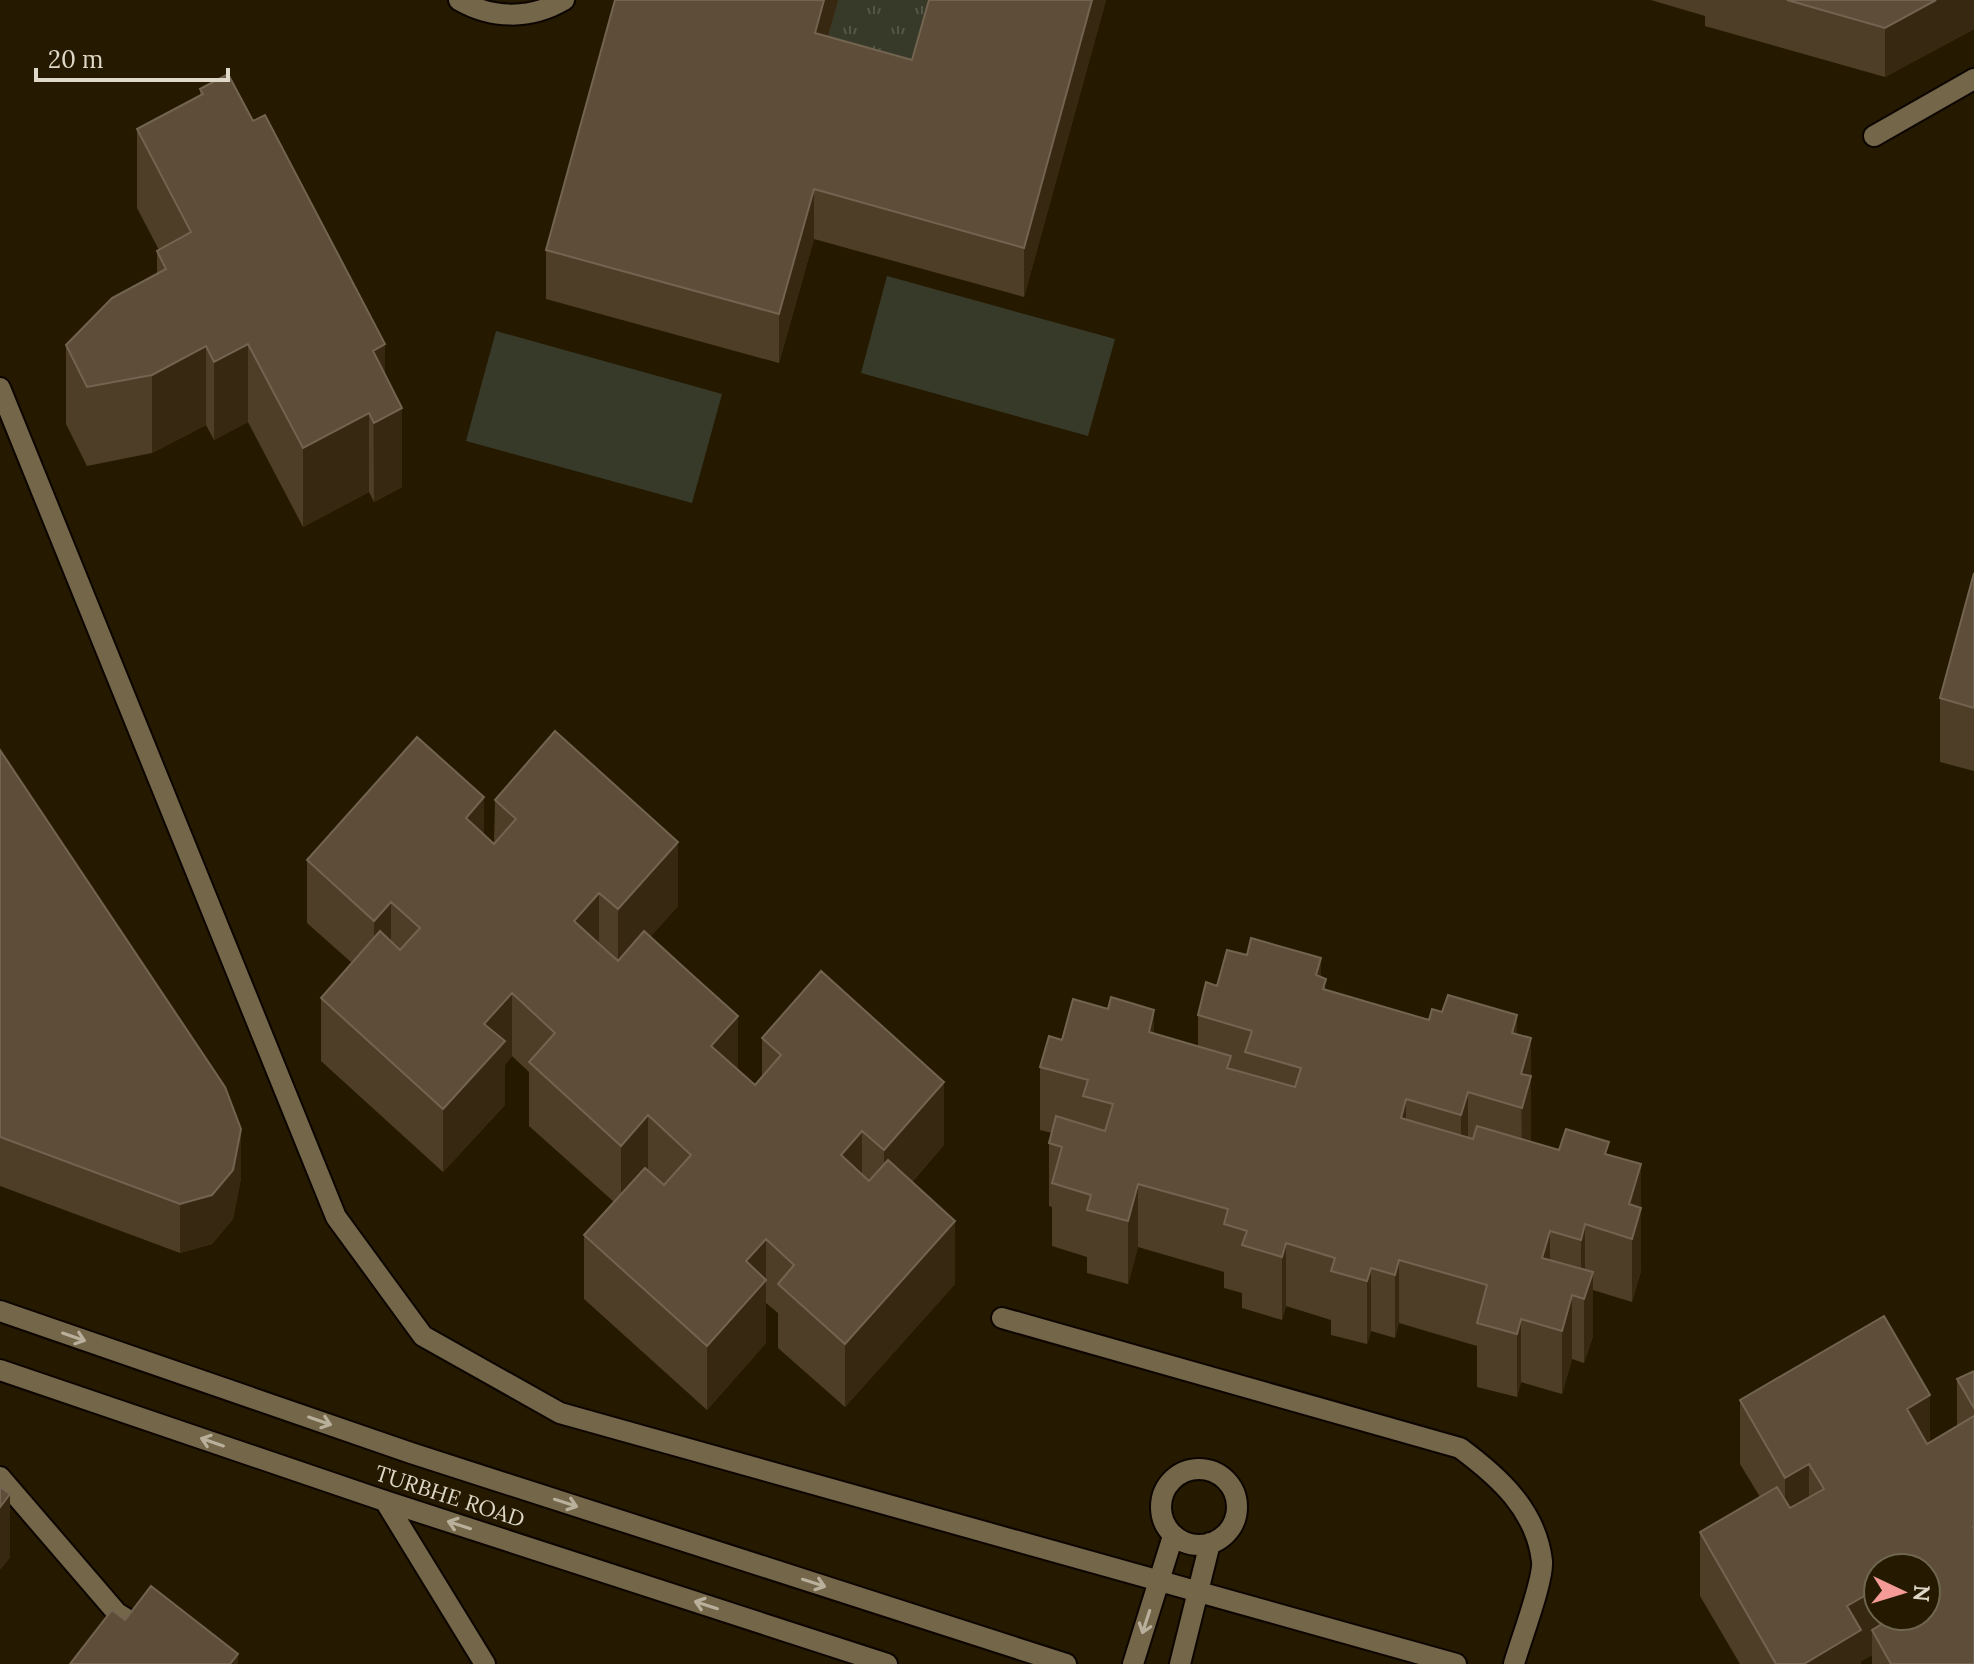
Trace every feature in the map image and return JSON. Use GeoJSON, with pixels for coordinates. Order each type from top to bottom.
{"type":"FeatureCollection","features":[{"type":"Feature","properties":{"kind":"street"},"geometry":{"type":"LineString","coordinates":[[459,0],[478,10],[512,16],[547,9],[564,0]]}},
{"type":"Feature","properties":{"kind":"street"},"geometry":{"type":"LineString","coordinates":[[1874,136],[1974,79]]}},
{"type":"Feature","properties":{"kind":"street"},"geometry":{"type":"LineString","coordinates":[[0,388],[336,1217],[423,1336],[560,1413],[1456,1664]]}},
{"type":"Feature","properties":{"kind":"street"},"geometry":{"type":"LineString","coordinates":[[0,1311],[411,1453],[1066,1664]]}},
{"type":"Feature","properties":{"kind":"street"},"geometry":{"type":"LineString","coordinates":[[1002,1318],[1460,1448],[1500,1478],[1530,1519],[1543,1563],[1514,1664]]}},
{"type":"Feature","properties":{"kind":"street","name":"TURBHE ROAD"},"geometry":{"type":"LineString","coordinates":[[0,1370],[385,1501],[887,1664]]}},
{"type":"Feature","properties":{"kind":"street"},"geometry":{"type":"LineString","coordinates":[[1204,1468],[1225,1478],[1236,1502],[1231,1528],[1210,1543],[1197,1545],[1173,1536],[1161,1514],[1164,1490],[1180,1473],[1204,1468]]}},
{"type":"Feature","properties":{"kind":"street"},"geometry":{"type":"LineString","coordinates":[[0,1477],[117,1613],[164,1642]]}},
{"type":"Feature","properties":{"kind":"street"},"geometry":{"type":"LineString","coordinates":[[385,1501],[485,1664]]}},
{"type":"Feature","properties":{"kind":"street"},"geometry":{"type":"LineString","coordinates":[[1133,1664],[1173,1536]]}},
{"type":"Feature","properties":{"kind":"street"},"geometry":{"type":"LineString","coordinates":[[1180,1664],[1210,1543]]}},
{"type":"Feature","properties":{"kind":"green space"},"geometry":{"type":"Polygon","coordinates":[[[838,0],[942,0],[912,110],[815,83],[838,0]]]}},
{"type":"Feature","properties":{"kind":"green space"},"geometry":{"type":"Polygon","coordinates":[[[887,276],[1115,339],[1088,436],[861,373],[887,276]]]}},
{"type":"Feature","properties":{"kind":"green space"},"geometry":{"type":"Polygon","coordinates":[[[496,331],[722,394],[692,503],[466,441],[496,331]]]}},
{"type":"Feature","properties":{"kind":"building"},"geometry":{"type":"Polygon","coordinates":[[[615,0],[824,0],[815,33],[912,60],[929,0],[1092,0],[1024,248],[814,189],[779,314],[546,250],[615,0]]]}},
{"type":"Feature","properties":{"kind":"building"},"geometry":{"type":"Polygon","coordinates":[[[1787,0],[1936,0],[1885,28],[1787,0]]]}},
{"type":"Feature","properties":{"kind":"building"},"geometry":{"type":"Polygon","coordinates":[[[228,74],[253,121],[265,115],[385,344],[373,351],[402,408],[374,423],[369,413],[303,448],[248,344],[214,362],[206,346],[152,375],[87,387],[66,345],[112,298],[166,269],[157,251],[191,232],[137,129],[203,94],[200,89],[228,74]]]}},
{"type":"Feature","properties":{"kind":"building"},"geometry":{"type":"Polygon","coordinates":[[[1974,573],[1974,708],[1940,698],[1974,573]]]}},
{"type":"Feature","properties":{"kind":"building"},"geometry":{"type":"Polygon","coordinates":[[[555,731],[678,842],[618,909],[599,893],[574,921],[618,961],[644,931],[738,1016],[711,1046],[755,1085],[781,1055],[762,1038],[821,971],[944,1082],[884,1150],[862,1131],[841,1155],[869,1181],[888,1160],[955,1221],[845,1344],[778,1284],[794,1265],[766,1239],[746,1261],[766,1280],[707,1346],[584,1235],[645,1168],[664,1185],[691,1155],[648,1115],[621,1146],[529,1062],[555,1033],[512,993],[484,1024],[505,1041],[443,1109],[321,998],[380,931],[400,950],[420,928],[391,902],[374,921],[307,860],[417,737],[484,797],[466,818],[494,844],[516,819],[495,800],[555,731]]]}},
{"type":"Feature","properties":{"kind":"building"},"geometry":{"type":"Polygon","coordinates":[[[0,750],[225,1087],[241,1129],[233,1170],[212,1195],[180,1204],[0,1137],[0,750]]]}},
{"type":"Feature","properties":{"kind":"building"},"geometry":{"type":"Polygon","coordinates":[[[1251,938],[1321,958],[1316,975],[1326,979],[1323,989],[1429,1020],[1432,1009],[1442,1012],[1448,995],[1517,1015],[1512,1033],[1531,1038],[1521,1074],[1531,1076],[1522,1108],[1468,1092],[1461,1115],[1406,1099],[1401,1118],[1473,1139],[1477,1126],[1559,1150],[1566,1129],[1609,1142],[1605,1154],[1641,1164],[1629,1204],[1641,1208],[1632,1239],[1585,1224],[1581,1240],[1550,1231],[1542,1258],[1593,1272],[1584,1299],[1572,1295],[1562,1331],[1521,1319],[1517,1334],[1477,1323],[1487,1285],[1399,1260],[1395,1275],[1371,1268],[1367,1281],[1331,1271],[1335,1258],[1286,1243],[1282,1257],[1242,1245],[1247,1231],[1224,1224],[1228,1209],[1138,1184],[1128,1221],[1087,1210],[1091,1195],[1052,1183],[1062,1147],[1049,1143],[1056,1116],[1105,1131],[1113,1104],[1083,1096],[1088,1080],[1040,1067],[1049,1036],[1062,1040],[1073,999],[1108,1009],[1111,997],[1154,1010],[1149,1032],[1231,1056],[1227,1068],[1295,1087],[1301,1068],[1245,1052],[1252,1031],[1198,1015],[1206,982],[1217,986],[1227,950],[1247,955],[1251,938]]]}},
{"type":"Feature","properties":{"kind":"building"},"geometry":{"type":"Polygon","coordinates":[[[1884,1316],[1930,1395],[1907,1409],[1927,1444],[1974,1416],[1974,1664],[1891,1664],[1873,1632],[1942,1632],[1942,1552],[1862,1552],[1862,1597],[1847,1606],[1861,1630],[1804,1664],[1776,1664],[1700,1532],[1777,1487],[1790,1508],[1824,1489],[1809,1464],[1785,1478],[1740,1400],[1884,1316]]]}},
{"type":"Feature","properties":{"kind":"building"},"geometry":{"type":"Polygon","coordinates":[[[1974,1371],[1974,1408],[1957,1379],[1974,1371]]]}},
{"type":"Feature","properties":{"kind":"building"},"geometry":{"type":"Polygon","coordinates":[[[0,1487],[10,1494],[0,1507],[0,1487]]]}},
{"type":"Feature","properties":{"kind":"building"},"geometry":{"type":"Polygon","coordinates":[[[151,1586],[238,1654],[230,1664],[70,1664],[112,1610],[125,1620],[151,1586]]]}}]}
